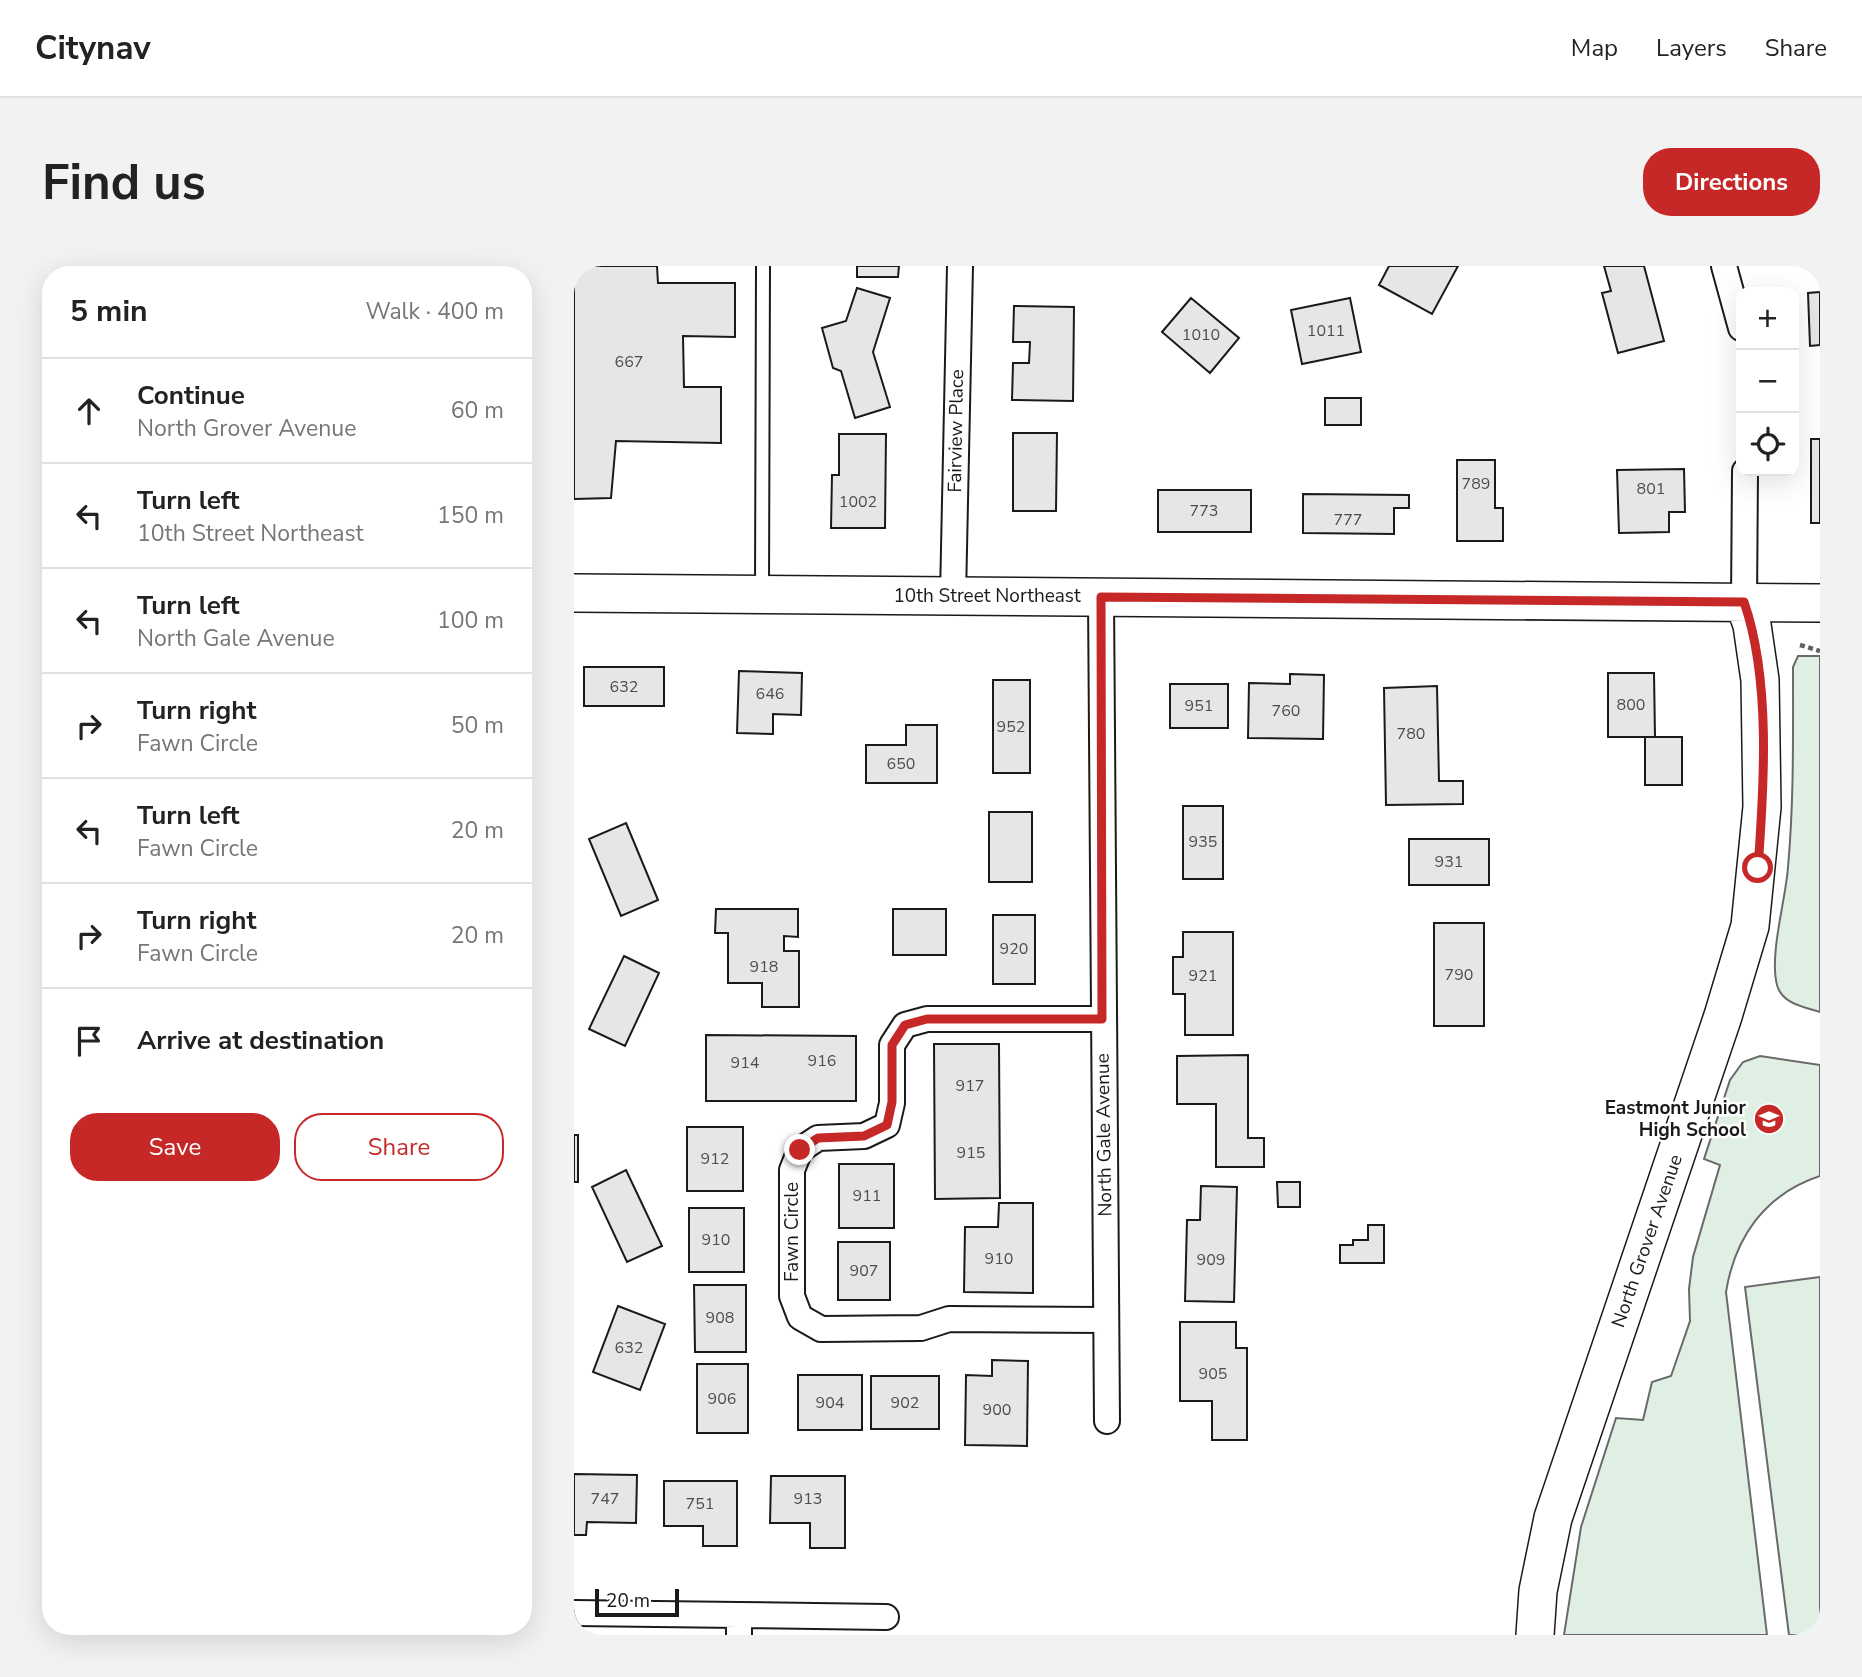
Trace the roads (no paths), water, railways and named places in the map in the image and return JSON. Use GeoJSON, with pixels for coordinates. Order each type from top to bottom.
{"type":"FeatureCollection","features":[{"type":"Feature","properties":{"kind":"main road","name":"10th Street Northeast"},"geometry":{"type":"LineString","coordinates":[[574,593],[1820,603]]}},
{"type":"Feature","properties":{"kind":"main road","name":"North Grover Avenue"},"geometry":{"type":"LineString","coordinates":[[1535,1635],[1538,1591],[1553,1518],[1723,1016],[1750,926],[1762,807],[1760,680],[1752,625],[1744,602]]}},
{"type":"Feature","properties":{"kind":"street","name":"Fairview Place"},"geometry":{"type":"LineString","coordinates":[[953,596],[960,266]]}},
{"type":"Feature","properties":{"kind":"street"},"geometry":{"type":"LineString","coordinates":[[1724,266],[1736,310]]}},
{"type":"Feature","properties":{"kind":"street","name":"North Grover Avenue"},"geometry":{"type":"LineString","coordinates":[[1744,602],[1745,476]]}},
{"type":"Feature","properties":{"kind":"street","name":"North Gale Avenue"},"geometry":{"type":"LineString","coordinates":[[1101,597],[1107,1421]]}},
{"type":"Feature","properties":{"kind":"street","name":"Fawn Circle"},"geometry":{"type":"LineString","coordinates":[[1102,1019],[927,1019],[905,1025],[892,1045],[892,1102],[887,1125],[864,1136],[818,1138],[800,1150],[792,1170],[792,1296],[800,1317],[821,1329],[921,1328],[949,1319],[1106,1320]]}},
{"type":"Feature","properties":{"kind":"street"},"geometry":{"type":"LineString","coordinates":[[574,1613],[739,1625],[886,1617]]}},
{"type":"Feature","properties":{"kind":"lane"},"geometry":{"type":"LineString","coordinates":[[762,595],[763,266]]}},
{"type":"Feature","properties":{"kind":"place","name":"Eastmont Junior High School"},"geometry":{"type":"Point","coordinates":[1769,1119]}}]}
